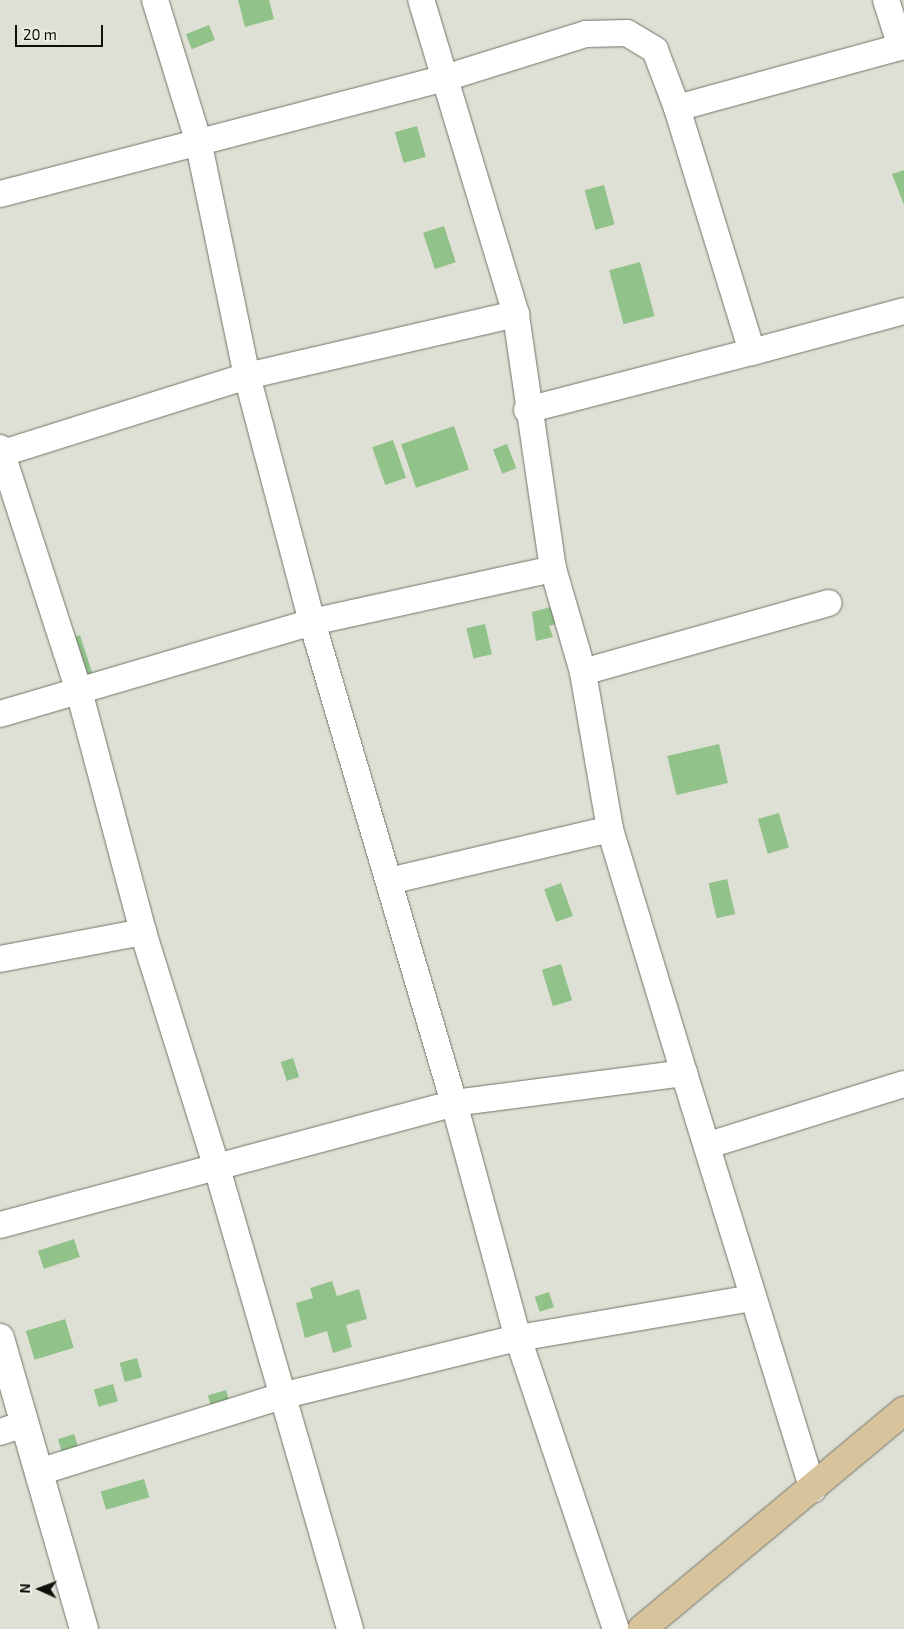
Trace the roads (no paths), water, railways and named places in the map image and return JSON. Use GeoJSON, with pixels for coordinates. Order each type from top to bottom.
{"type":"FeatureCollection","features":[{"type":"Feature","properties":{"kind":"main road"},"geometry":{"type":"LineString","coordinates":[[0,1338],[12,1428],[39,1472],[84,1629]]}},
{"type":"Feature","properties":{"kind":"main road"},"geometry":{"type":"LineString","coordinates":[[642,1629],[813,1490],[904,1411]]}},
{"type":"Feature","properties":{"kind":"street"},"geometry":{"type":"LineString","coordinates":[[155,0],[198,140],[247,376],[312,622],[454,1103],[518,1338],[616,1629]]}},
{"type":"Feature","properties":{"kind":"street"},"geometry":{"type":"LineString","coordinates":[[421,0],[442,79],[516,314],[527,410],[553,570],[583,672],[610,829],[813,1490]]}},
{"type":"Feature","properties":{"kind":"street"},"geometry":{"type":"LineString","coordinates":[[677,108],[902,46],[886,0]]}},
{"type":"Feature","properties":{"kind":"street"},"geometry":{"type":"LineString","coordinates":[[0,194],[198,140],[442,79],[586,34],[627,33],[655,50],[677,108],[752,352]]}},
{"type":"Feature","properties":{"kind":"street"},"geometry":{"type":"LineString","coordinates":[[527,410],[904,311]]}},
{"type":"Feature","properties":{"kind":"street"},"geometry":{"type":"LineString","coordinates":[[350,1629],[281,1396],[217,1168],[143,932],[79,691],[1,452],[247,376],[516,314]]}},
{"type":"Feature","properties":{"kind":"street"},"geometry":{"type":"LineString","coordinates":[[0,714],[312,622],[553,570]]}},
{"type":"Feature","properties":{"kind":"street"},"geometry":{"type":"LineString","coordinates":[[583,672],[828,602]]}},
{"type":"Feature","properties":{"kind":"street"},"geometry":{"type":"LineString","coordinates":[[389,881],[610,829]]}},
{"type":"Feature","properties":{"kind":"street"},"geometry":{"type":"LineString","coordinates":[[0,959],[143,932]]}},
{"type":"Feature","properties":{"kind":"street"},"geometry":{"type":"LineString","coordinates":[[0,1225],[454,1103],[684,1073]]}},
{"type":"Feature","properties":{"kind":"street"},"geometry":{"type":"LineString","coordinates":[[708,1145],[904,1084]]}},
{"type":"Feature","properties":{"kind":"street"},"geometry":{"type":"LineString","coordinates":[[39,1472],[281,1396],[518,1338],[753,1298]]}}]}
